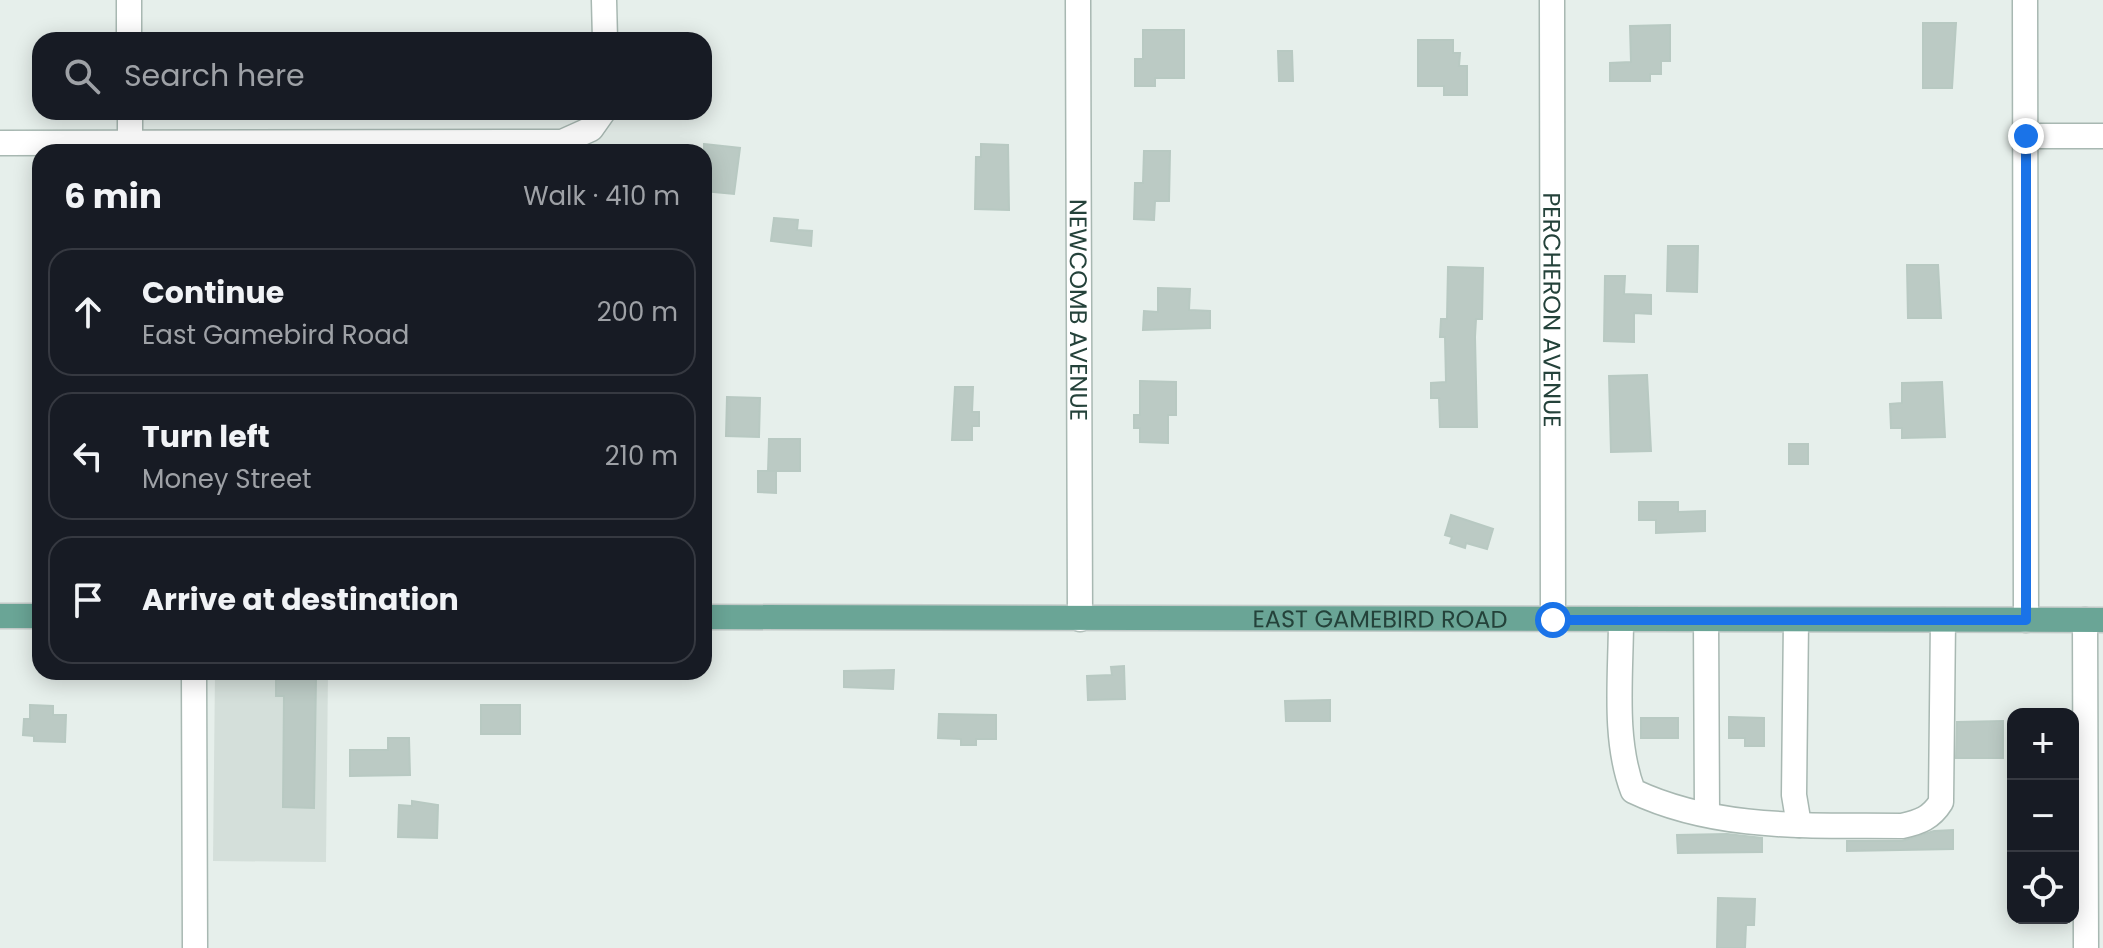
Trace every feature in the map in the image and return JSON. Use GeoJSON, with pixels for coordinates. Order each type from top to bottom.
{"type":"FeatureCollection","features":[{"type":"Feature","properties":{"kind":"main road"},"geometry":{"type":"LineString","coordinates":[[0,616],[32,616]]}},
{"type":"Feature","properties":{"kind":"main road","name":"EAST GAMEBIRD ROAD"},"geometry":{"type":"LineString","coordinates":[[712,617],[2094,620]]}},
{"type":"Feature","properties":{"kind":"street"},"geometry":{"type":"LineString","coordinates":[[129,0],[129,32]]}},
{"type":"Feature","properties":{"kind":"street"},"geometry":{"type":"LineString","coordinates":[[604,0],[605,32]]}},
{"type":"Feature","properties":{"kind":"street","name":"NEWCOMB AVENUE"},"geometry":{"type":"LineString","coordinates":[[1078,0],[1080,619]]}},
{"type":"Feature","properties":{"kind":"street","name":"PERCHERON AVENUE"},"geometry":{"type":"LineString","coordinates":[[1552,0],[1553,620]]}},
{"type":"Feature","properties":{"kind":"street"},"geometry":{"type":"LineString","coordinates":[[2025,0],[2026,620]]}},
{"type":"Feature","properties":{"kind":"street"},"geometry":{"type":"LineString","coordinates":[[130,120],[130,144]]}},
{"type":"Feature","properties":{"kind":"street"},"geometry":{"type":"LineString","coordinates":[[0,143],[562,142],[597,120]]}},
{"type":"Feature","properties":{"kind":"street"},"geometry":{"type":"LineString","coordinates":[[2026,136],[2103,136]]}},
{"type":"Feature","properties":{"kind":"street"},"geometry":{"type":"LineString","coordinates":[[1621,620],[1622,739],[1626,773],[1633,791],[1656,802],[1750,825],[1902,826],[1934,813],[1941,802],[1943,620]]}},
{"type":"Feature","properties":{"kind":"street"},"geometry":{"type":"LineString","coordinates":[[1706,620],[1707,814]]}},
{"type":"Feature","properties":{"kind":"street"},"geometry":{"type":"LineString","coordinates":[[1796,620],[1794,795],[1799,825]]}},
{"type":"Feature","properties":{"kind":"street"},"geometry":{"type":"LineString","coordinates":[[2086,948],[2094,620]]}},
{"type":"Feature","properties":{"kind":"street"},"geometry":{"type":"LineString","coordinates":[[194,680],[195,948]]}},
{"type":"Feature","properties":{"kind":"shaded area"},"geometry":{"type":"Polygon","coordinates":[[[215,680],[328,680],[326,862],[213,861],[215,680]]]}},
{"type":"Feature","properties":{"kind":"building"},"geometry":{"type":"Polygon","coordinates":[[[1923,23],[1956,23],[1952,88],[1923,88],[1923,23]]]}},
{"type":"Feature","properties":{"kind":"building"},"geometry":{"type":"Polygon","coordinates":[[[1670,25],[1670,61],[1661,61],[1661,74],[1650,74],[1650,81],[1610,81],[1610,63],[1631,62],[1630,26],[1670,25]]]}},
{"type":"Feature","properties":{"kind":"building"},"geometry":{"type":"Polygon","coordinates":[[[1143,30],[1184,30],[1184,78],[1155,78],[1155,86],[1135,86],[1135,59],[1143,59],[1143,30]]]}},
{"type":"Feature","properties":{"kind":"building"},"geometry":{"type":"Polygon","coordinates":[[[1418,40],[1453,40],[1453,53],[1460,53],[1459,66],[1467,66],[1467,95],[1444,95],[1444,86],[1418,86],[1418,40]]]}},
{"type":"Feature","properties":{"kind":"building"},"geometry":{"type":"Polygon","coordinates":[[[1278,51],[1292,51],[1293,81],[1279,81],[1278,51]]]}},
{"type":"Feature","properties":{"kind":"building"},"geometry":{"type":"Polygon","coordinates":[[[981,144],[1008,145],[1009,210],[975,209],[976,157],[981,157],[981,144]]]}},
{"type":"Feature","properties":{"kind":"building"},"geometry":{"type":"Polygon","coordinates":[[[712,145],[740,148],[734,194],[712,192],[712,145]]]}},
{"type":"Feature","properties":{"kind":"building"},"geometry":{"type":"Polygon","coordinates":[[[1144,151],[1170,151],[1169,201],[1155,201],[1154,220],[1134,219],[1135,183],[1143,183],[1144,151]]]}},
{"type":"Feature","properties":{"kind":"building"},"geometry":{"type":"Polygon","coordinates":[[[774,218],[798,220],[797,230],[812,231],[811,246],[771,241],[774,218]]]}},
{"type":"Feature","properties":{"kind":"building"},"geometry":{"type":"Polygon","coordinates":[[[1668,246],[1698,246],[1697,292],[1667,291],[1668,246]]]}},
{"type":"Feature","properties":{"kind":"building"},"geometry":{"type":"Polygon","coordinates":[[[1907,265],[1938,265],[1941,318],[1908,318],[1907,265]]]}},
{"type":"Feature","properties":{"kind":"building"},"geometry":{"type":"Polygon","coordinates":[[[1448,267],[1483,268],[1482,319],[1476,319],[1475,337],[1477,427],[1440,427],[1439,398],[1431,398],[1431,383],[1446,382],[1445,337],[1440,337],[1441,319],[1447,319],[1448,267]]]}},
{"type":"Feature","properties":{"kind":"building"},"geometry":{"type":"Polygon","coordinates":[[[1605,276],[1625,276],[1624,294],[1651,295],[1651,314],[1634,313],[1634,342],[1604,341],[1605,276]]]}},
{"type":"Feature","properties":{"kind":"building"},"geometry":{"type":"Polygon","coordinates":[[[1158,288],[1190,289],[1189,310],[1210,311],[1210,328],[1143,330],[1144,311],[1158,312],[1158,288]]]}},
{"type":"Feature","properties":{"kind":"building"},"geometry":{"type":"Polygon","coordinates":[[[1647,375],[1651,451],[1611,452],[1609,376],[1647,375]]]}},
{"type":"Feature","properties":{"kind":"building"},"geometry":{"type":"Polygon","coordinates":[[[1140,381],[1176,382],[1176,415],[1168,415],[1168,443],[1140,442],[1140,428],[1134,428],[1134,415],[1140,415],[1140,381]]]}},
{"type":"Feature","properties":{"kind":"building"},"geometry":{"type":"Polygon","coordinates":[[[1942,382],[1945,437],[1902,438],[1902,428],[1891,428],[1890,404],[1902,403],[1902,383],[1942,382]]]}},
{"type":"Feature","properties":{"kind":"building"},"geometry":{"type":"Polygon","coordinates":[[[955,387],[973,387],[972,412],[979,412],[979,426],[972,426],[972,440],[952,440],[955,387]]]}},
{"type":"Feature","properties":{"kind":"building"},"geometry":{"type":"Polygon","coordinates":[[[727,397],[760,398],[759,437],[726,436],[727,397]]]}},
{"type":"Feature","properties":{"kind":"building"},"geometry":{"type":"Polygon","coordinates":[[[769,439],[800,439],[800,471],[768,471],[769,439]]]}},
{"type":"Feature","properties":{"kind":"building"},"geometry":{"type":"Polygon","coordinates":[[[1789,444],[1808,444],[1808,464],[1789,464],[1789,444]]]}},
{"type":"Feature","properties":{"kind":"building"},"geometry":{"type":"Polygon","coordinates":[[[758,471],[776,471],[776,493],[758,492],[758,471]]]}},
{"type":"Feature","properties":{"kind":"building"},"geometry":{"type":"Polygon","coordinates":[[[1639,502],[1678,502],[1678,512],[1705,511],[1705,531],[1656,533],[1656,520],[1639,520],[1639,502]]]}},
{"type":"Feature","properties":{"kind":"building"},"geometry":{"type":"Polygon","coordinates":[[[1451,515],[1493,529],[1487,549],[1466,543],[1465,548],[1450,543],[1452,537],[1445,535],[1451,515]]]}},
{"type":"Feature","properties":{"kind":"building"},"geometry":{"type":"Polygon","coordinates":[[[1124,666],[1125,699],[1088,700],[1087,676],[1112,675],[1111,667],[1124,666]]]}},
{"type":"Feature","properties":{"kind":"building"},"geometry":{"type":"Polygon","coordinates":[[[894,670],[893,689],[844,687],[844,671],[894,670]]]}},
{"type":"Feature","properties":{"kind":"building"},"geometry":{"type":"Polygon","coordinates":[[[276,680],[316,680],[314,808],[283,807],[284,696],[276,696],[276,680]]]}},
{"type":"Feature","properties":{"kind":"building"},"geometry":{"type":"Polygon","coordinates":[[[1330,700],[1330,721],[1286,721],[1285,701],[1330,700]]]}},
{"type":"Feature","properties":{"kind":"building"},"geometry":{"type":"Polygon","coordinates":[[[30,705],[53,706],[53,715],[66,715],[65,742],[34,741],[34,736],[23,735],[24,719],[30,719],[30,705]]]}},
{"type":"Feature","properties":{"kind":"building"},"geometry":{"type":"Polygon","coordinates":[[[481,705],[520,705],[520,734],[481,734],[481,705]]]}},
{"type":"Feature","properties":{"kind":"building"},"geometry":{"type":"Polygon","coordinates":[[[939,714],[996,715],[996,739],[976,739],[976,745],[961,745],[961,739],[938,738],[939,714]]]}},
{"type":"Feature","properties":{"kind":"building"},"geometry":{"type":"Polygon","coordinates":[[[1729,717],[1764,718],[1764,746],[1745,746],[1745,738],[1729,738],[1729,717]]]}},
{"type":"Feature","properties":{"kind":"building"},"geometry":{"type":"Polygon","coordinates":[[[1641,718],[1678,718],[1678,738],[1641,738],[1641,718]]]}},
{"type":"Feature","properties":{"kind":"building"},"geometry":{"type":"Polygon","coordinates":[[[2003,721],[2003,758],[1956,758],[1957,722],[2003,721]]]}},
{"type":"Feature","properties":{"kind":"building"},"geometry":{"type":"Polygon","coordinates":[[[388,738],[409,738],[410,775],[350,776],[350,750],[388,750],[388,738]]]}},
{"type":"Feature","properties":{"kind":"building"},"geometry":{"type":"Polygon","coordinates":[[[412,801],[438,805],[437,838],[398,837],[399,805],[412,806],[412,801]]]}},
{"type":"Feature","properties":{"kind":"building"},"geometry":{"type":"Polygon","coordinates":[[[1953,830],[1953,849],[1847,851],[1847,841],[1902,841],[1934,831],[1953,830]]]}},
{"type":"Feature","properties":{"kind":"building"},"geometry":{"type":"Polygon","coordinates":[[[1727,834],[1762,838],[1762,852],[1678,853],[1677,835],[1727,834]]]}},
{"type":"Feature","properties":{"kind":"building"},"geometry":{"type":"Polygon","coordinates":[[[1718,898],[1755,899],[1754,925],[1746,925],[1745,948],[1717,948],[1718,898]]]}},
{"type":"Feature","properties":{"kind":"route"},"geometry":{"type":"LineString","coordinates":[[1553,620],[2026,620],[2026,136]]}}]}
